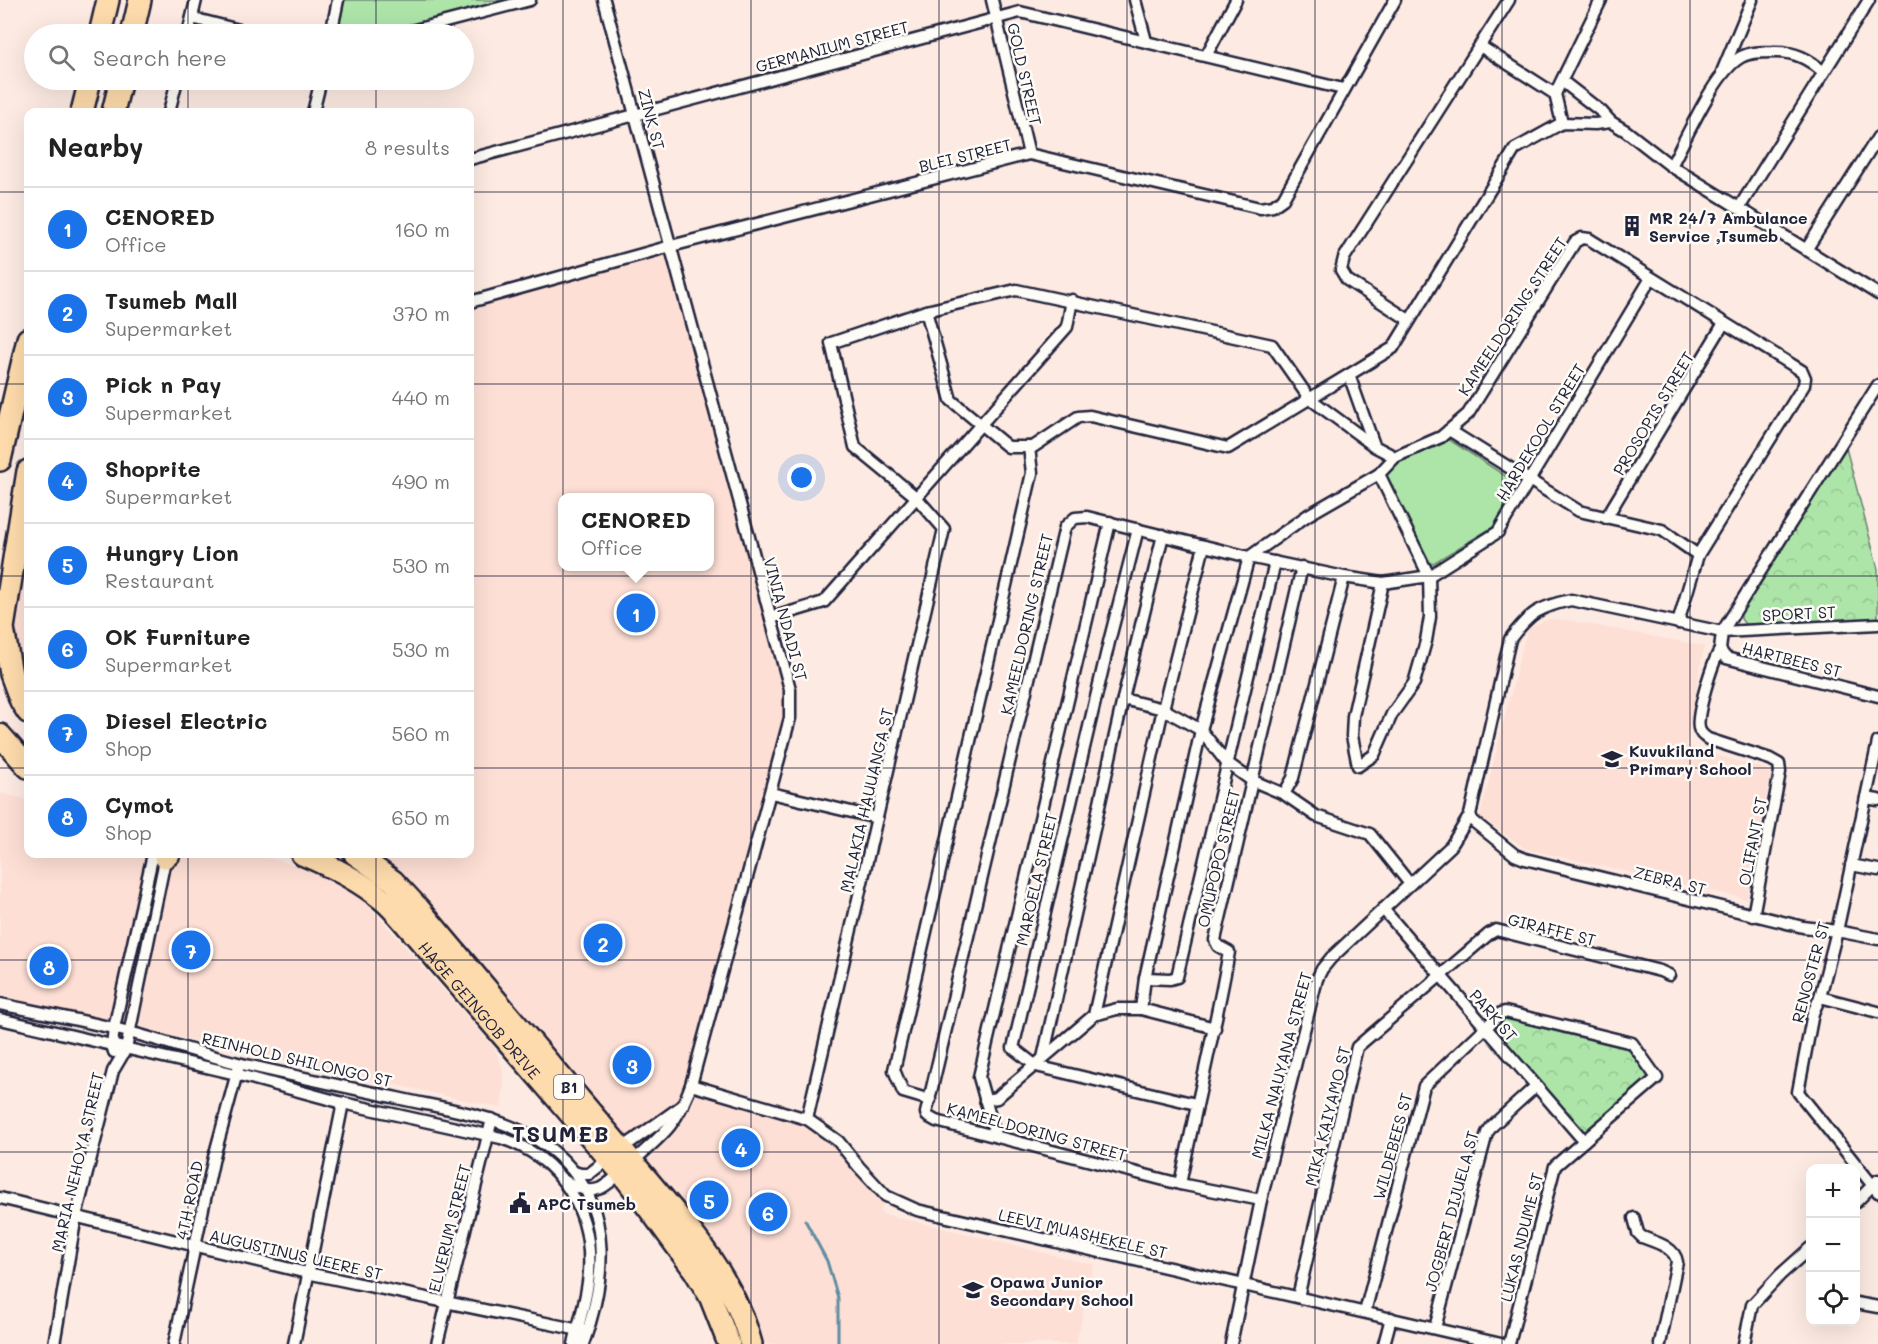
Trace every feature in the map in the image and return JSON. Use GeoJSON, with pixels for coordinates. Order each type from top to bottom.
{"type":"FeatureCollection","features":[{"type":"Feature","properties":{"kind":"highway"},"geometry":{"type":"LineString","coordinates":[[102,24],[108,0]]}},
{"type":"Feature","properties":{"kind":"highway"},"geometry":{"type":"LineString","coordinates":[[134,24],[140,0]]}},
{"type":"Feature","properties":{"kind":"highway"},"geometry":{"type":"LineString","coordinates":[[83,108],[88,90]]}},
{"type":"Feature","properties":{"kind":"highway"},"geometry":{"type":"LineString","coordinates":[[114,108],[118,90]]}},
{"type":"Feature","properties":{"kind":"highway"},"geometry":{"type":"LineString","coordinates":[[0,460],[24,356]]}},
{"type":"Feature","properties":{"kind":"highway"},"geometry":{"type":"LineString","coordinates":[[24,496],[3,628],[11,674],[24,706]]}},
{"type":"Feature","properties":{"kind":"highway"},"geometry":{"type":"LineString","coordinates":[[0,735],[24,762]]}},
{"type":"Feature","properties":{"kind":"highway","name":"HAGE GEINGOB DRIVE"},"geometry":{"type":"LineString","coordinates":[[312,858],[358,881],[384,901],[704,1248],[733,1298],[752,1344]]}},
{"type":"Feature","properties":{"kind":"highway","name":"HAGE GEINGOB DRIVE"},"geometry":{"type":"LineString","coordinates":[[361,858],[393,881],[419,909],[621,1160],[695,1271],[717,1311],[729,1344]]}},
{"type":"Feature","properties":{"kind":"street"},"geometry":{"type":"LineString","coordinates":[[190,24],[196,0]]}},
{"type":"Feature","properties":{"kind":"street"},"geometry":{"type":"LineString","coordinates":[[333,24],[338,0]]}},
{"type":"Feature","properties":{"kind":"street"},"geometry":{"type":"LineString","coordinates":[[438,24],[530,0]]}},
{"type":"Feature","properties":{"kind":"street","name":"ZINK ST"},"geometry":{"type":"LineString","coordinates":[[604,0],[671,246]]}},
{"type":"Feature","properties":{"kind":"street","name":"GOLD STREET"},"geometry":{"type":"LineString","coordinates":[[992,0],[1029,154]]}},
{"type":"Feature","properties":{"kind":"street"},"geometry":{"type":"LineString","coordinates":[[1136,0],[1146,41]]}},
{"type":"Feature","properties":{"kind":"street"},"geometry":{"type":"LineString","coordinates":[[1206,56],[1236,0]]}},
{"type":"Feature","properties":{"kind":"street","name":"BLEI STREET"},"geometry":{"type":"LineString","coordinates":[[474,301],[671,246],[1029,154],[1260,208],[1273,206],[1283,199],[1395,0]]}},
{"type":"Feature","properties":{"kind":"street"},"geometry":{"type":"LineString","coordinates":[[1409,320],[1347,280],[1341,270],[1344,258],[1509,0]]}},
{"type":"Feature","properties":{"kind":"street"},"geometry":{"type":"LineString","coordinates":[[1562,123],[1556,94],[1601,0]]}},
{"type":"Feature","properties":{"kind":"street"},"geometry":{"type":"LineString","coordinates":[[1671,166],[1720,75],[1752,0]]}},
{"type":"Feature","properties":{"kind":"street"},"geometry":{"type":"LineString","coordinates":[[1739,208],[1869,0]]}},
{"type":"Feature","properties":{"kind":"street","name":"GERMANIUM STREET"},"geometry":{"type":"LineString","coordinates":[[474,158],[1015,12],[1027,12],[1343,89]]}},
{"type":"Feature","properties":{"kind":"street"},"geometry":{"type":"LineString","coordinates":[[192,18],[216,24]]}},
{"type":"Feature","properties":{"kind":"street"},"geometry":{"type":"LineString","coordinates":[[1480,46],[1556,94]]}},
{"type":"Feature","properties":{"kind":"street"},"geometry":{"type":"LineString","coordinates":[[1720,75],[1739,58],[1751,53],[1776,52],[1801,56],[1823,72]]}},
{"type":"Feature","properties":{"kind":"street"},"geometry":{"type":"LineString","coordinates":[[1563,81],[1611,122],[1671,166],[1878,294]]}},
{"type":"Feature","properties":{"kind":"street"},"geometry":{"type":"LineString","coordinates":[[170,108],[174,90]]}},
{"type":"Feature","properties":{"kind":"street"},"geometry":{"type":"LineString","coordinates":[[314,108],[318,90]]}},
{"type":"Feature","properties":{"kind":"street"},"geometry":{"type":"LineString","coordinates":[[926,311],[951,400],[1008,447],[1034,447],[1078,417],[1090,416],[1228,448],[1393,348],[1515,149],[1562,123],[1611,122]]}},
{"type":"Feature","properties":{"kind":"street"},"geometry":{"type":"LineString","coordinates":[[1806,250],[1878,137]]}},
{"type":"Feature","properties":{"kind":"street","name":"KAMEELDORING STREET"},"geometry":{"type":"LineString","coordinates":[[1261,1200],[1180,1184],[931,1118],[926,1113],[1065,527],[1075,518],[1087,517],[1249,557],[1308,515],[1379,474],[1395,457],[1441,437],[1468,414],[1575,242],[1582,238],[1589,239],[1802,371],[1805,378],[1804,385],[1698,555],[1678,623]]}},
{"type":"Feature","properties":{"kind":"street","name":"VINIA NDADI ST"},"geometry":{"type":"LineString","coordinates":[[621,1160],[659,1140],[680,1114],[684,1104],[784,745],[790,709],[790,689],[671,246]]}},
{"type":"Feature","properties":{"kind":"street","name":"HARDEKOOL STREET"},"geometry":{"type":"LineString","coordinates":[[1429,576],[1498,531],[1652,278]]}},
{"type":"Feature","properties":{"kind":"street"},"geometry":{"type":"LineString","coordinates":[[916,497],[855,447],[830,344],[832,341],[926,311],[1016,290],[1072,300],[1272,345],[1308,398],[1374,446],[1395,457]]}},
{"type":"Feature","properties":{"kind":"street"},"geometry":{"type":"LineString","coordinates":[[771,618],[824,602],[1067,327],[1072,300]]}},
{"type":"Feature","properties":{"kind":"street","name":"PROSOPIS STREET"},"geometry":{"type":"LineString","coordinates":[[1606,518],[1724,323]]}},
{"type":"Feature","properties":{"kind":"street"},"geometry":{"type":"LineString","coordinates":[[1349,375],[1374,446]]}},
{"type":"Feature","properties":{"kind":"street"},"geometry":{"type":"LineString","coordinates":[[1722,632],[1878,384]]}},
{"type":"Feature","properties":{"kind":"street"},"geometry":{"type":"LineString","coordinates":[[1449,430],[1579,512],[1662,530],[1698,555]]}},
{"type":"Feature","properties":{"kind":"street"},"geometry":{"type":"LineString","coordinates":[[930,1100],[903,1092],[894,1070],[1032,473],[1029,447]]}},
{"type":"Feature","properties":{"kind":"street"},"geometry":{"type":"LineString","coordinates":[[1379,474],[1429,576],[1430,617],[1414,683],[1392,714],[1374,755],[1358,766],[1352,736],[1353,717],[1383,584]]}},
{"type":"Feature","properties":{"kind":"street","name":"MALAKIA HAUUANGA ST"},"geometry":{"type":"LineString","coordinates":[[807,1119],[944,529],[916,497]]}},
{"type":"Feature","properties":{"kind":"street"},"geometry":{"type":"LineString","coordinates":[[994,1134],[979,1077],[1110,522]]}},
{"type":"Feature","properties":{"kind":"street","name":"MAROELA STREET"},"geometry":{"type":"LineString","coordinates":[[1138,529],[1104,660],[1014,1044],[1015,1052],[1040,1062],[1197,1104]]}},
{"type":"Feature","properties":{"kind":"street"},"geometry":{"type":"LineString","coordinates":[[1040,1062],[1163,535]]}},
{"type":"Feature","properties":{"kind":"street"},"geometry":{"type":"LineString","coordinates":[[1094,1015],[1163,709],[1204,546]]}},
{"type":"Feature","properties":{"kind":"street"},"geometry":{"type":"LineString","coordinates":[[1141,1009],[1145,978],[1201,730],[1249,557],[1383,584],[1429,576]]}},
{"type":"Feature","properties":{"kind":"street"},"geometry":{"type":"LineString","coordinates":[[1145,978],[1177,977],[1275,562]]}},
{"type":"Feature","properties":{"kind":"street","name":"OMUPOPO STREET"},"geometry":{"type":"LineString","coordinates":[[1180,1184],[1215,1029],[1229,952],[1218,946],[1215,940],[1302,567]]}},
{"type":"Feature","properties":{"kind":"street"},"geometry":{"type":"LineString","coordinates":[[1284,794],[1293,778],[1344,577]]}},
{"type":"Feature","properties":{"kind":"street","name":"MILKA NAUYANA STREET"},"geometry":{"type":"LineString","coordinates":[[1231,1344],[1261,1200],[1317,979],[1331,958],[1451,846],[1470,815],[1510,639],[1526,618],[1550,605],[1571,600],[1722,632]]}},
{"type":"Feature","properties":{"kind":"street","name":"SPORT ST"},"geometry":{"type":"LineString","coordinates":[[1722,632],[1878,624]]}},
{"type":"Feature","properties":{"kind":"street","name":"HARTBEES ST"},"geometry":{"type":"LineString","coordinates":[[1722,632],[1719,650],[1726,658],[1878,696]]}},
{"type":"Feature","properties":{"kind":"street","name":"OLIFANT ST"},"geometry":{"type":"LineString","coordinates":[[1719,650],[1713,660],[1707,683],[1698,726],[1701,734],[1708,739],[1779,764],[1780,772],[1753,915]]}},
{"type":"Feature","properties":{"kind":"street"},"geometry":{"type":"LineString","coordinates":[[1123,699],[1163,709],[1201,730],[1226,762],[1251,780],[1284,794],[1316,816],[1370,834],[1410,884]]}},
{"type":"Feature","properties":{"kind":"street","name":"RENOSTER ST"},"geometry":{"type":"LineString","coordinates":[[1876,1186],[1798,1092],[1813,1013],[1820,997],[1837,931],[1878,742]]}},
{"type":"Feature","properties":{"kind":"street"},"geometry":{"type":"LineString","coordinates":[[771,793],[877,818]]}},
{"type":"Feature","properties":{"kind":"street"},"geometry":{"type":"LineString","coordinates":[[1866,798],[1878,800]]}},
{"type":"Feature","properties":{"kind":"street","name":"ZEBRA ST"},"geometry":{"type":"LineString","coordinates":[[1470,815],[1473,821],[1520,858],[1803,927],[1878,939]]}},
{"type":"Feature","properties":{"kind":"street"},"geometry":{"type":"LineString","coordinates":[[119,1060],[112,1045],[114,1028],[159,858]]}},
{"type":"Feature","properties":{"kind":"street"},"geometry":{"type":"LineString","coordinates":[[126,1049],[159,858]]}},
{"type":"Feature","properties":{"kind":"street"},"geometry":{"type":"LineString","coordinates":[[1851,865],[1878,870]]}},
{"type":"Feature","properties":{"kind":"street","name":"PARK ST"},"geometry":{"type":"LineString","coordinates":[[1383,909],[1584,1141]]}},
{"type":"Feature","properties":{"kind":"street","name":"GIRAFFE ST"},"geometry":{"type":"LineString","coordinates":[[1441,976],[1496,930],[1669,975]]}},
{"type":"Feature","properties":{"kind":"street","name":"MIKA KAIYAMO ST"},"geometry":{"type":"LineString","coordinates":[[1298,1297],[1357,1047],[1441,976]]}},
{"type":"Feature","properties":{"kind":"street"},"geometry":{"type":"LineString","coordinates":[[1820,997],[1878,1011]]}},
{"type":"Feature","properties":{"kind":"street","name":"REINHOLD SHILONGO ST"},"geometry":{"type":"LineString","coordinates":[[0,1004],[129,1032],[343,1103],[518,1143],[536,1153],[562,1179],[600,1189]]}},
{"type":"Feature","properties":{"kind":"street"},"geometry":{"type":"LineString","coordinates":[[985,1100],[997,1098],[1094,1015],[1117,1008],[1141,1009],[1215,1029]]}},
{"type":"Feature","properties":{"kind":"street","name":"WILDEBEES ST"},"geometry":{"type":"LineString","coordinates":[[1365,1312],[1424,1086],[1501,1013],[1505,1012],[1632,1043],[1656,1076]]}},
{"type":"Feature","properties":{"kind":"street","name":"REINHOLD SHILONGO ST"},"geometry":{"type":"LineString","coordinates":[[0,1019],[126,1049],[492,1119],[552,1149],[574,1172],[581,1174],[582,1186]]}},
{"type":"Feature","properties":{"kind":"street","name":"MARIA NEHOYA STREET"},"geometry":{"type":"LineString","coordinates":[[54,1344],[76,1216],[113,1071],[126,1049]]}},
{"type":"Feature","properties":{"kind":"street","name":"4TH ROAD"},"geometry":{"type":"LineString","coordinates":[[174,1344],[214,1157],[238,1069]]}},
{"type":"Feature","properties":{"kind":"street","name":"LUKAS NDUME ST"},"geometry":{"type":"LineString","coordinates":[[1509,1344],[1553,1170],[1557,1164],[1655,1080],[1656,1076]]}},
{"type":"Feature","properties":{"kind":"street","name":"LEEVI MUASHEKELE ST"},"geometry":{"type":"LineString","coordinates":[[691,1085],[807,1119],[838,1141],[886,1196],[917,1210],[1501,1344]]}},
{"type":"Feature","properties":{"kind":"street","name":"JOGBERT DIJUELA ST"},"geometry":{"type":"LineString","coordinates":[[1435,1328],[1487,1133],[1536,1086]]}},
{"type":"Feature","properties":{"kind":"street"},"geometry":{"type":"LineString","coordinates":[[294,1344],[343,1103]]}},
{"type":"Feature","properties":{"kind":"street"},"geometry":{"type":"LineString","coordinates":[[583,1344],[582,1331],[590,1273],[589,1250],[579,1210],[582,1186],[621,1160],[684,1104]]}},
{"type":"Feature","properties":{"kind":"street","name":"ELVERUM STREET"},"geometry":{"type":"LineString","coordinates":[[437,1344],[492,1119]]}},
{"type":"Feature","properties":{"kind":"street"},"geometry":{"type":"LineString","coordinates":[[574,1344],[582,1331],[600,1276],[602,1254],[594,1198],[621,1160]]}},
{"type":"Feature","properties":{"kind":"street"},"geometry":{"type":"LineString","coordinates":[[582,1186],[595,1209]]}},
{"type":"Feature","properties":{"kind":"street"},"geometry":{"type":"LineString","coordinates":[[1860,1199],[1876,1186]]}},
{"type":"Feature","properties":{"kind":"street","name":"AUGUSTINUS UEERE ST"},"geometry":{"type":"LineString","coordinates":[[0,1198],[162,1236],[194,1247],[582,1331]]}},
{"type":"Feature","properties":{"kind":"street"},"geometry":{"type":"LineString","coordinates":[[1634,1218],[1638,1233],[1642,1237],[1673,1251],[1677,1256],[1660,1344]]}},
{"type":"Feature","properties":{"kind":"street"},"geometry":{"type":"LineString","coordinates":[[1744,1344],[1752,1305],[1780,1275],[1806,1253]]}},
{"type":"Feature","properties":{"kind":"street"},"geometry":{"type":"LineString","coordinates":[[1860,1304],[1878,1307]]}},
{"type":"Feature","properties":{"kind":"street"},"geometry":{"type":"LineString","coordinates":[[1384,1344],[1391,1318]]}},
{"type":"Feature","properties":{"kind":"shaded area"},"geometry":{"type":"Polygon","coordinates":[[[671,247],[790,689],[790,718],[691,1085],[807,1119],[838,1141],[885,1196],[880,1213],[1094,1265],[1076,1344],[751,1344],[632,1162],[683,1106],[621,1149],[359,858],[474,858],[474,301],[671,247]]]}},
{"type":"Feature","properties":{"kind":"shaded area"},"geometry":{"type":"Polygon","coordinates":[[[24,496],[24,699],[3,628],[24,496]]]}},
{"type":"Feature","properties":{"kind":"shaded area","name":"Kuvukiland Primary School"},"geometry":{"type":"Polygon","coordinates":[[[1548,619],[1567,620],[1704,646],[1686,746],[1771,771],[1747,899],[1526,849],[1480,817],[1523,644],[1529,628],[1548,619]]]}},
{"type":"Feature","properties":{"kind":"shaded area"},"geometry":{"type":"Polygon","coordinates":[[[0,793],[24,799],[24,858],[269,858],[307,868],[334,880],[363,899],[494,1047],[502,1066],[504,1086],[501,1108],[0,998],[0,793]]]}},
{"type":"Feature","properties":{"kind":"green space"},"geometry":{"type":"Polygon","coordinates":[[[338,0],[530,0],[438,24],[333,24],[338,0]]]}},
{"type":"Feature","properties":{"kind":"green space"},"geometry":{"type":"Polygon","coordinates":[[[1448,439],[1518,484],[1493,527],[1425,568],[1382,479],[1396,461],[1448,439]]]}},
{"type":"Feature","properties":{"kind":"green space"},"geometry":{"type":"Polygon","coordinates":[[[1845,444],[1878,569],[1878,620],[1760,626],[1745,624],[1741,619],[1741,611],[1845,444]]]}},
{"type":"Feature","properties":{"kind":"green space"},"geometry":{"type":"Polygon","coordinates":[[[1501,1013],[1632,1043],[1656,1075],[1584,1141],[1485,1027],[1501,1013]]]}},
{"type":"Feature","properties":{"kind":"waterway"},"geometry":{"type":"LineString","coordinates":[[805,1220],[827,1261],[838,1298],[838,1344]]}},
{"type":"Feature","properties":{"kind":"place","name":"MR 24/7 Ambulance Service ,Tsumeb"},"geometry":{"type":"Point","coordinates":[1632,226]}},
{"type":"Feature","properties":{"kind":"place","name":"CENORED"},"geometry":{"type":"Point","coordinates":[636,613]}},
{"type":"Feature","properties":{"kind":"place","name":"Kuvukiland Primary School"},"geometry":{"type":"Point","coordinates":[1612,759]}},
{"type":"Feature","properties":{"kind":"place","name":"Tsumeb Mall"},"geometry":{"type":"Point","coordinates":[603,943]}},
{"type":"Feature","properties":{"kind":"place","name":"Diesel Electric"},"geometry":{"type":"Point","coordinates":[191,950]}},
{"type":"Feature","properties":{"kind":"place","name":"Cymot"},"geometry":{"type":"Point","coordinates":[49,966]}},
{"type":"Feature","properties":{"kind":"place","name":"Pick n Pay"},"geometry":{"type":"Point","coordinates":[632,1065]}},
{"type":"Feature","properties":{"kind":"place","name":"Shoprite"},"geometry":{"type":"Point","coordinates":[741,1148]}},
{"type":"Feature","properties":{"kind":"place","name":"Hungry Lion"},"geometry":{"type":"Point","coordinates":[709,1200]}},
{"type":"Feature","properties":{"kind":"place","name":"APC Tsumeb"},"geometry":{"type":"Point","coordinates":[520,1203]}},
{"type":"Feature","properties":{"kind":"place","name":"OK Furniture"},"geometry":{"type":"Point","coordinates":[768,1212]}},
{"type":"Feature","properties":{"kind":"place","name":"Opawa Junior Secondary School"},"geometry":{"type":"Point","coordinates":[973,1290]}},
{"type":"Feature","properties":{"kind":"district","name":"TSUMEB"},"geometry":{"type":"Point","coordinates":[561,1133]}}]}
